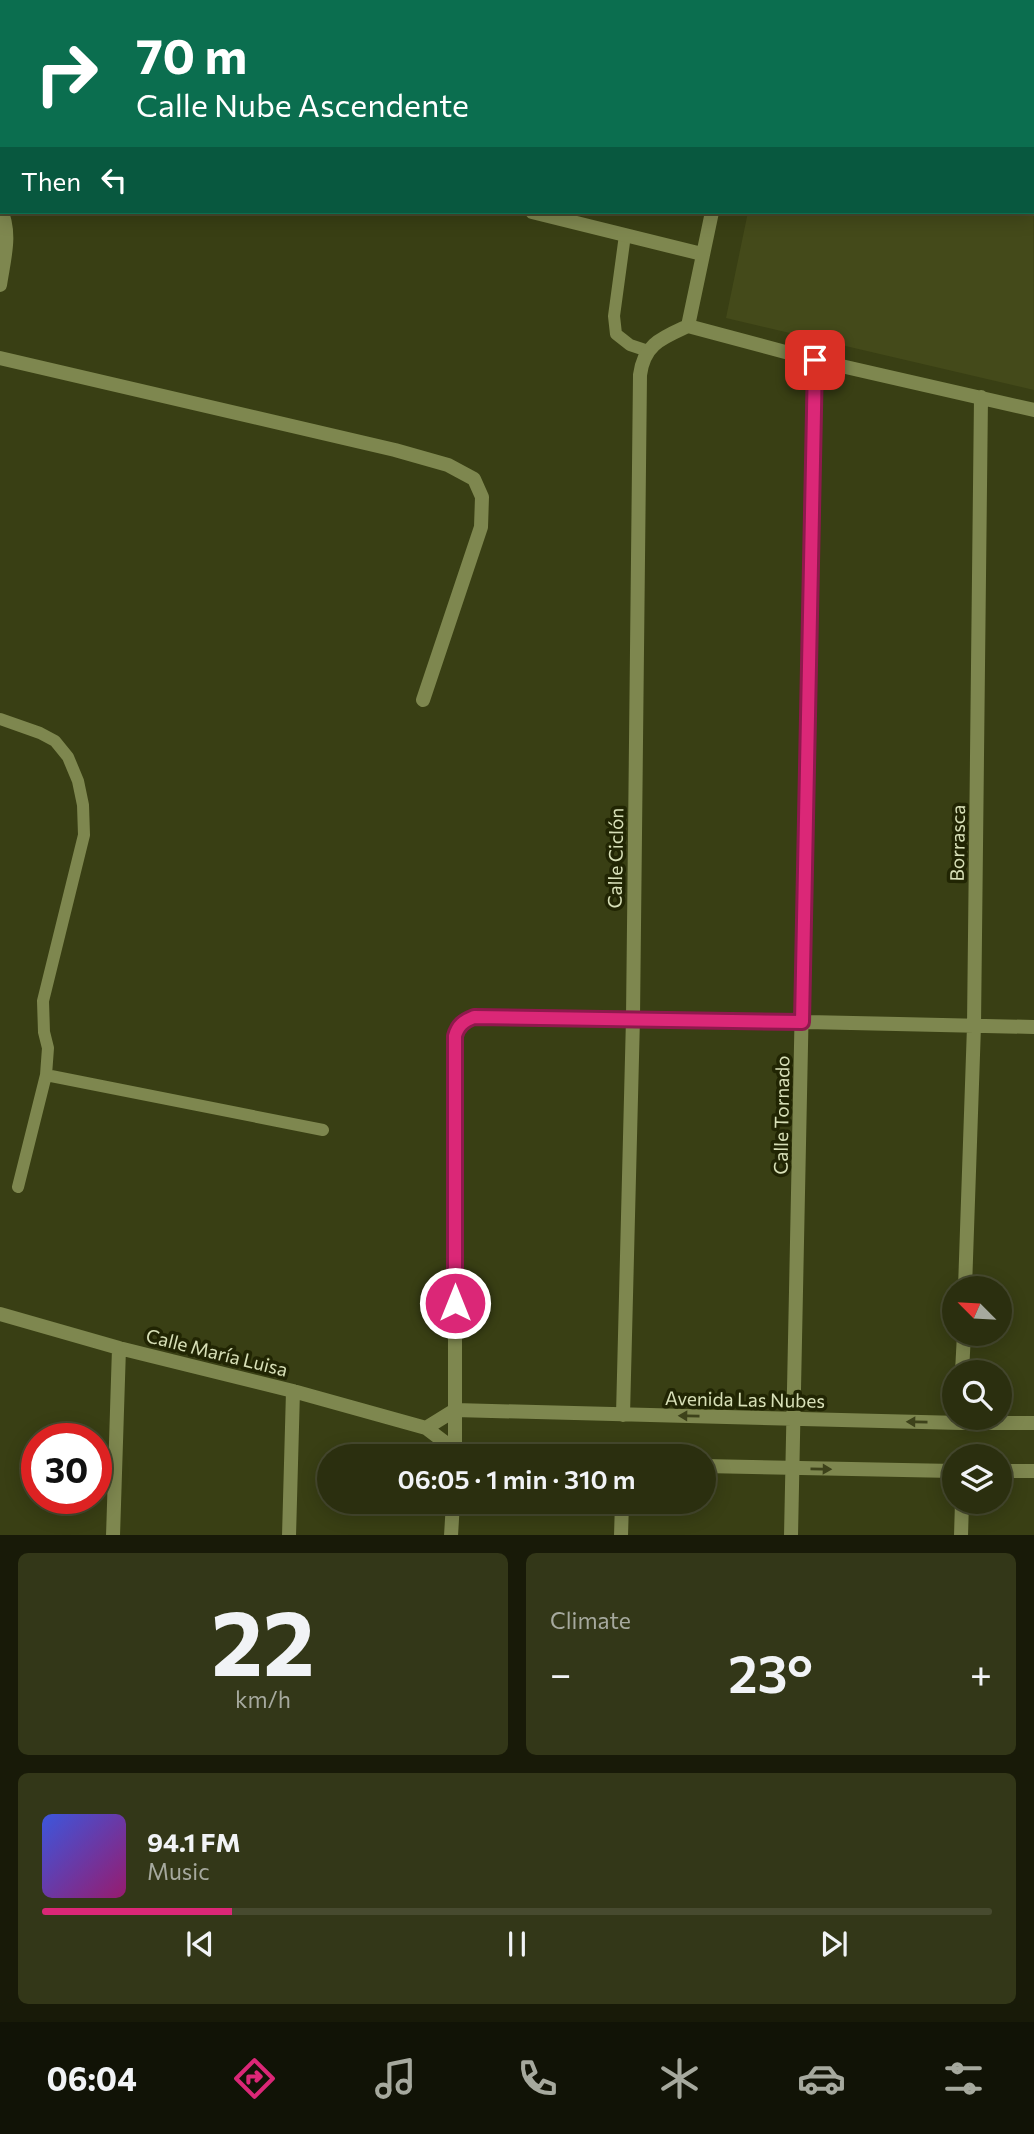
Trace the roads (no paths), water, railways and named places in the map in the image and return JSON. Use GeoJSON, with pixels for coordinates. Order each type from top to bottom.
{"type":"FeatureCollection","features":[{"type":"Feature","properties":{"kind":"street"},"geometry":{"type":"LineString","coordinates":[[0,285],[8,238],[3,214]]}},
{"type":"Feature","properties":{"kind":"street"},"geometry":{"type":"LineString","coordinates":[[540,214],[702,254]]}},
{"type":"Feature","properties":{"kind":"street"},"geometry":{"type":"LineString","coordinates":[[688,326],[712,214]]}},
{"type":"Feature","properties":{"kind":"street"},"geometry":{"type":"LineString","coordinates":[[648,351],[658,339],[688,326],[815,360],[1034,410]]}},
{"type":"Feature","properties":{"kind":"street","name":"Calle Ciclón"},"geometry":{"type":"LineString","coordinates":[[623,1415],[633,1018],[640,375],[642,362],[648,351]]}},
{"type":"Feature","properties":{"kind":"street"},"geometry":{"type":"LineString","coordinates":[[0,358],[395,450],[448,465],[474,480],[482,497],[481,527],[423,700]]}},
{"type":"Feature","properties":{"kind":"street","name":"Calle Tornado"},"geometry":{"type":"LineString","coordinates":[[791,1535],[815,360]]}},
{"type":"Feature","properties":{"kind":"street","name":"Borrasca"},"geometry":{"type":"LineString","coordinates":[[965,1276],[974,1027],[981,397]]}},
{"type":"Feature","properties":{"kind":"street"},"geometry":{"type":"LineString","coordinates":[[455,1444],[455,1036],[458,1027],[466,1020],[474,1017],[633,1018],[1034,1027]]}},
{"type":"Feature","properties":{"kind":"street","name":"Calle María Luisa"},"geometry":{"type":"LineString","coordinates":[[0,1314],[426,1428]]}},
{"type":"Feature","properties":{"kind":"street"},"geometry":{"type":"LineString","coordinates":[[113,1535],[119,1348]]}},
{"type":"Feature","properties":{"kind":"street"},"geometry":{"type":"LineString","coordinates":[[289,1535],[293,1391]]}},
{"type":"Feature","properties":{"kind":"street"},"geometry":{"type":"LineString","coordinates":[[445,1444],[426,1428],[455,1410]]}},
{"type":"Feature","properties":{"kind":"street","name":"Avenida Las Nubes"},"geometry":{"type":"LineString","coordinates":[[455,1410],[794,1419],[942,1420]]}},
{"type":"Feature","properties":{"kind":"street","name":"Avenida Las Nubes"},"geometry":{"type":"LineString","coordinates":[[1012,1422],[1034,1423]]}},
{"type":"Feature","properties":{"kind":"street"},"geometry":{"type":"LineString","coordinates":[[716,1466],[942,1471]]}},
{"type":"Feature","properties":{"kind":"street"},"geometry":{"type":"LineString","coordinates":[[1012,1471],[1034,1471]]}},
{"type":"Feature","properties":{"kind":"street"},"geometry":{"type":"LineString","coordinates":[[451,1535],[452,1514]]}},
{"type":"Feature","properties":{"kind":"street"},"geometry":{"type":"LineString","coordinates":[[621,1535],[622,1514]]}},
{"type":"Feature","properties":{"kind":"street"},"geometry":{"type":"LineString","coordinates":[[961,1535],[962,1514]]}},
{"type":"Feature","properties":{"kind":"lane"},"geometry":{"type":"LineString","coordinates":[[625,235],[614,316],[616,334],[630,345],[648,351]]}},
{"type":"Feature","properties":{"kind":"lane"},"geometry":{"type":"LineString","coordinates":[[0,719],[55,741],[68,757],[78,781],[83,805],[84,835],[43,1001],[44,1032],[48,1048],[47,1074],[19,1187]]}},
{"type":"Feature","properties":{"kind":"lane"},"geometry":{"type":"LineString","coordinates":[[47,1074],[323,1130]]}}]}
